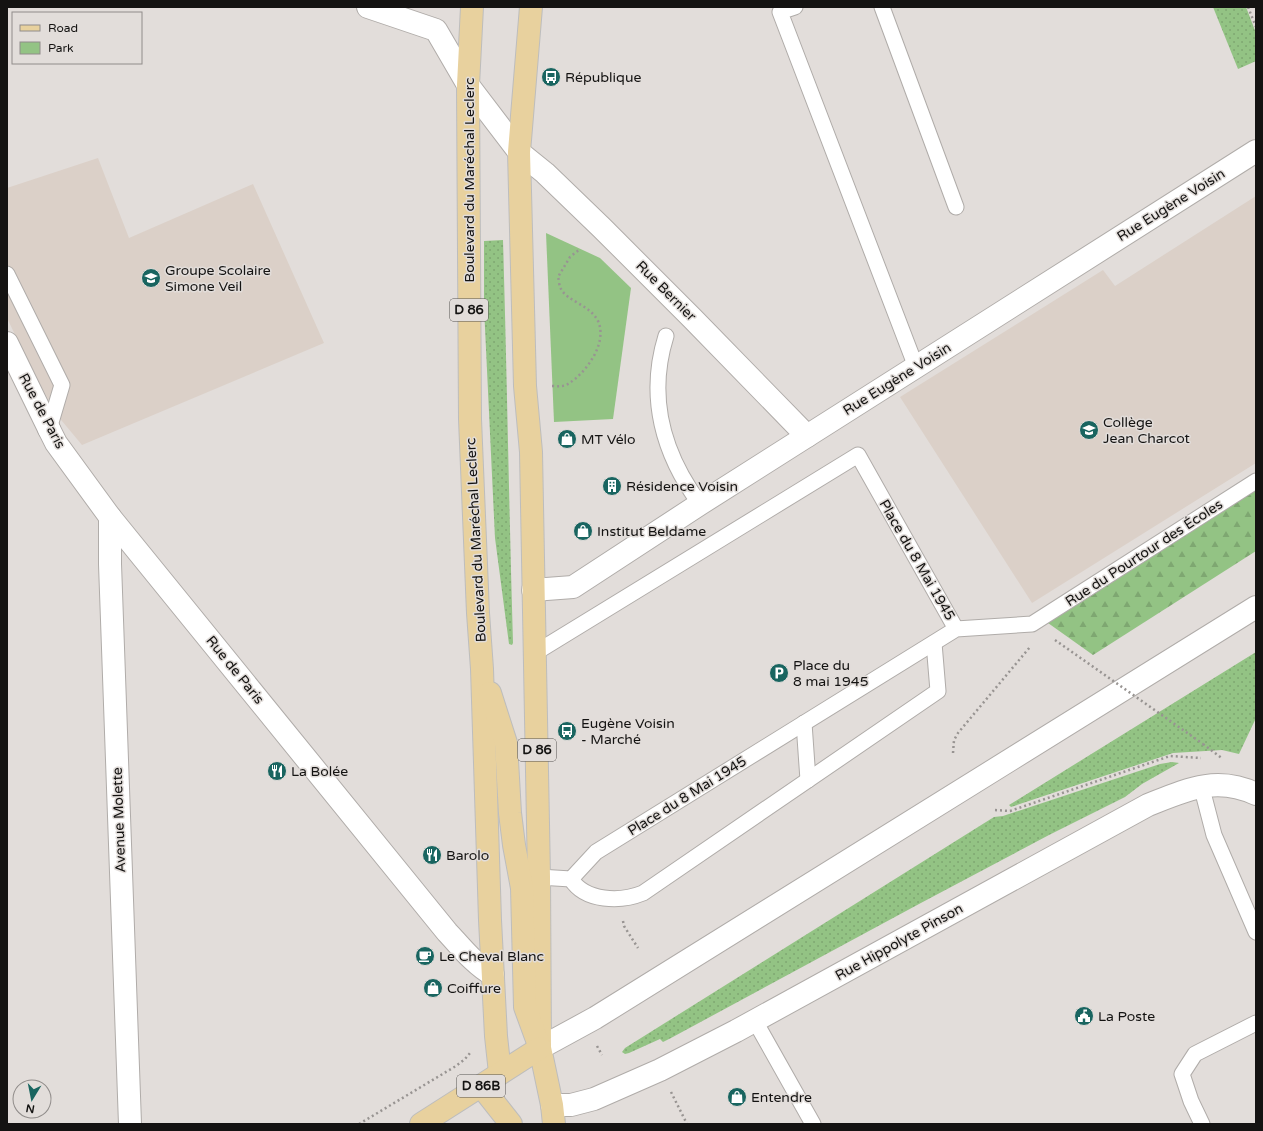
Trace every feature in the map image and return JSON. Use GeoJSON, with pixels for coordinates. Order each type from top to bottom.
{"type":"FeatureCollection","features":[{"type":"Feature","properties":{"kind":"main road","name":"Boulevard du Maréchal Leclerc"},"geometry":{"type":"LineString","coordinates":[[472,7],[468,85],[470,419],[478,613],[482,669],[493,975],[496,1036],[500,1073]]}},
{"type":"Feature","properties":{"kind":"main road","name":"D 86"},"geometry":{"type":"LineString","coordinates":[[531,7],[519,152],[525,386],[531,452],[539,877],[540,1048]]}},
{"type":"Feature","properties":{"kind":"main road"},"geometry":{"type":"LineString","coordinates":[[482,669],[506,743],[511,819],[522,888],[525,1007],[540,1048],[553,1114]]}},
{"type":"Feature","properties":{"kind":"main road","name":"D 86B"},"geometry":{"type":"LineString","coordinates":[[421,1124],[540,1048]]}},
{"type":"Feature","properties":{"kind":"main road"},"geometry":{"type":"LineString","coordinates":[[481,1086],[511,1124]]}},
{"type":"Feature","properties":{"kind":"street","name":"Rue Bernier"},"geometry":{"type":"LineString","coordinates":[[368,7],[436,30],[468,85],[519,152],[545,173],[608,233],[807,436]]}},
{"type":"Feature","properties":{"kind":"street","name":"Rue Eugène Voisin"},"geometry":{"type":"LineString","coordinates":[[533,590],[573,587],[700,504],[1256,151]]}},
{"type":"Feature","properties":{"kind":"street","name":"Rue de Paris"},"geometry":{"type":"LineString","coordinates":[[7,343],[56,443],[110,516],[447,932],[470,959],[493,975]]}},
{"type":"Feature","properties":{"kind":"street","name":"Avenue Molette"},"geometry":{"type":"LineString","coordinates":[[110,516],[110,564],[130,1124]]}},
{"type":"Feature","properties":{"kind":"street"},"geometry":{"type":"LineString","coordinates":[[540,1048],[595,1018],[1256,607]]}},
{"type":"Feature","properties":{"kind":"street","name":"Rue Hippolyte Pinson"},"geometry":{"type":"LineString","coordinates":[[553,1114],[571,1105],[594,1098],[660,1070],[755,1021],[1148,805],[1201,785],[1219,784],[1253,788]]}},
{"type":"Feature","properties":{"kind":"lane"},"geometry":{"type":"LineString","coordinates":[[795,7],[780,12],[916,367]]}},
{"type":"Feature","properties":{"kind":"lane"},"geometry":{"type":"LineString","coordinates":[[882,7],[956,207]]}},
{"type":"Feature","properties":{"kind":"lane"},"geometry":{"type":"LineString","coordinates":[[7,274],[62,385],[49,428]]}},
{"type":"Feature","properties":{"kind":"lane"},"geometry":{"type":"LineString","coordinates":[[666,336],[659,357],[658,390],[661,421],[671,457],[683,481],[700,504]]}},
{"type":"Feature","properties":{"kind":"lane","name":"Place du 8 Mai 1945"},"geometry":{"type":"LineString","coordinates":[[535,653],[858,455],[956,629],[596,852],[571,879]]}},
{"type":"Feature","properties":{"kind":"lane","name":"Rue du Pourtour des Écoles"},"geometry":{"type":"LineString","coordinates":[[956,629],[1032,624],[1256,481]]}},
{"type":"Feature","properties":{"kind":"lane"},"geometry":{"type":"LineString","coordinates":[[539,877],[571,879],[576,887],[585,892],[609,898],[629,898],[643,893],[938,691],[934,643]]}},
{"type":"Feature","properties":{"kind":"lane"},"geometry":{"type":"LineString","coordinates":[[804,723],[808,780]]}},
{"type":"Feature","properties":{"kind":"lane"},"geometry":{"type":"LineString","coordinates":[[1201,785],[1214,835],[1256,932]]}},
{"type":"Feature","properties":{"kind":"lane"},"geometry":{"type":"LineString","coordinates":[[755,1021],[813,1124]]}},
{"type":"Feature","properties":{"kind":"lane"},"geometry":{"type":"LineString","coordinates":[[1202,1124],[1191,1101],[1182,1074],[1195,1054],[1256,1023]]}},
{"type":"Feature","properties":{"kind":"path"},"geometry":{"type":"LineString","coordinates":[[1248,7],[1256,27]]}},
{"type":"Feature","properties":{"kind":"path"},"geometry":{"type":"LineString","coordinates":[[552,386],[568,384],[582,371],[598,346],[601,334],[598,321],[590,311],[567,296],[561,289],[558,277],[570,257],[580,249]]}},
{"type":"Feature","properties":{"kind":"path"},"geometry":{"type":"LineString","coordinates":[[1054,640],[1203,744]]}},
{"type":"Feature","properties":{"kind":"path"},"geometry":{"type":"LineString","coordinates":[[953,753],[954,740],[958,733],[1034,644]]}},
{"type":"Feature","properties":{"kind":"path"},"geometry":{"type":"LineString","coordinates":[[995,810],[1010,811],[1170,756],[1201,758]]}},
{"type":"Feature","properties":{"kind":"path"},"geometry":{"type":"LineString","coordinates":[[624,926],[638,948]]}},
{"type":"Feature","properties":{"kind":"path"},"geometry":{"type":"LineString","coordinates":[[360,1124],[456,1066],[465,1060],[470,1052]]}},
{"type":"Feature","properties":{"kind":"path"},"geometry":{"type":"LineString","coordinates":[[668,1087],[687,1124]]}},
{"type":"Feature","properties":{"kind":"shaded area","name":"Groupe Scolaire Simone Veil"},"geometry":{"type":"Polygon","coordinates":[[[98,158],[129,238],[253,184],[324,343],[82,445],[57,415],[33,372],[7,318],[7,188],[98,158]]]}},
{"type":"Feature","properties":{"kind":"shaded area","name":"Collège Jean Charcot"},"geometry":{"type":"Polygon","coordinates":[[[1256,196],[1256,463],[1032,603],[900,397],[1103,270],[1115,286],[1256,196]]]}},
{"type":"Feature","properties":{"kind":"green space"},"geometry":{"type":"Polygon","coordinates":[[[1213,7],[1246,7],[1256,33],[1256,61],[1238,69],[1213,7]]]}},
{"type":"Feature","properties":{"kind":"green space"},"geometry":{"type":"Polygon","coordinates":[[[546,233],[600,258],[631,288],[613,419],[554,422],[546,233]]]}},
{"type":"Feature","properties":{"kind":"green space"},"geometry":{"type":"Polygon","coordinates":[[[503,240],[512,645],[509,644],[495,538],[484,307],[484,241],[503,240]]]}},
{"type":"Feature","properties":{"kind":"green space"},"geometry":{"type":"Polygon","coordinates":[[[1256,490],[1256,551],[1093,655],[1048,623],[1256,490]]]}},
{"type":"Feature","properties":{"kind":"green space"},"geometry":{"type":"Polygon","coordinates":[[[1256,652],[1256,718],[1239,754],[1222,750],[1173,753],[1011,807],[1009,805],[1256,652]]]}},
{"type":"Feature","properties":{"kind":"green space"},"geometry":{"type":"Polygon","coordinates":[[[1172,762],[1179,763],[1142,784],[1125,797],[1049,835],[919,904],[671,1038],[663,1042],[660,1039],[629,1053],[625,1054],[622,1052],[625,1048],[994,817],[1003,816],[1160,764],[1172,762]]]}},
{"type":"Feature","properties":{"kind":"place","name":"République"},"geometry":{"type":"Point","coordinates":[551,77]}},
{"type":"Feature","properties":{"kind":"place","name":"Groupe Scolaire Simone Veil"},"geometry":{"type":"Point","coordinates":[151,278]}},
{"type":"Feature","properties":{"kind":"place","name":"Collège Jean Charcot"},"geometry":{"type":"Point","coordinates":[1089,430]}},
{"type":"Feature","properties":{"kind":"place","name":"MT Vélo"},"geometry":{"type":"Point","coordinates":[567,439]}},
{"type":"Feature","properties":{"kind":"place","name":"Résidence Voisin"},"geometry":{"type":"Point","coordinates":[612,486]}},
{"type":"Feature","properties":{"kind":"place","name":"Institut Beldame"},"geometry":{"type":"Point","coordinates":[583,531]}},
{"type":"Feature","properties":{"kind":"place","name":"Place du 8 mai 1945"},"geometry":{"type":"Point","coordinates":[779,673]}},
{"type":"Feature","properties":{"kind":"place","name":"Eugène Voisin - Marché"},"geometry":{"type":"Point","coordinates":[567,731]}},
{"type":"Feature","properties":{"kind":"place","name":"La Bolée"},"geometry":{"type":"Point","coordinates":[277,771]}},
{"type":"Feature","properties":{"kind":"place","name":"Barolo"},"geometry":{"type":"Point","coordinates":[432,855]}},
{"type":"Feature","properties":{"kind":"place","name":"Le Cheval Blanc"},"geometry":{"type":"Point","coordinates":[425,956]}},
{"type":"Feature","properties":{"kind":"place","name":"Coiffure"},"geometry":{"type":"Point","coordinates":[433,988]}},
{"type":"Feature","properties":{"kind":"place","name":"La Poste"},"geometry":{"type":"Point","coordinates":[1084,1016]}},
{"type":"Feature","properties":{"kind":"place","name":"Entendre"},"geometry":{"type":"Point","coordinates":[737,1097]}}]}
